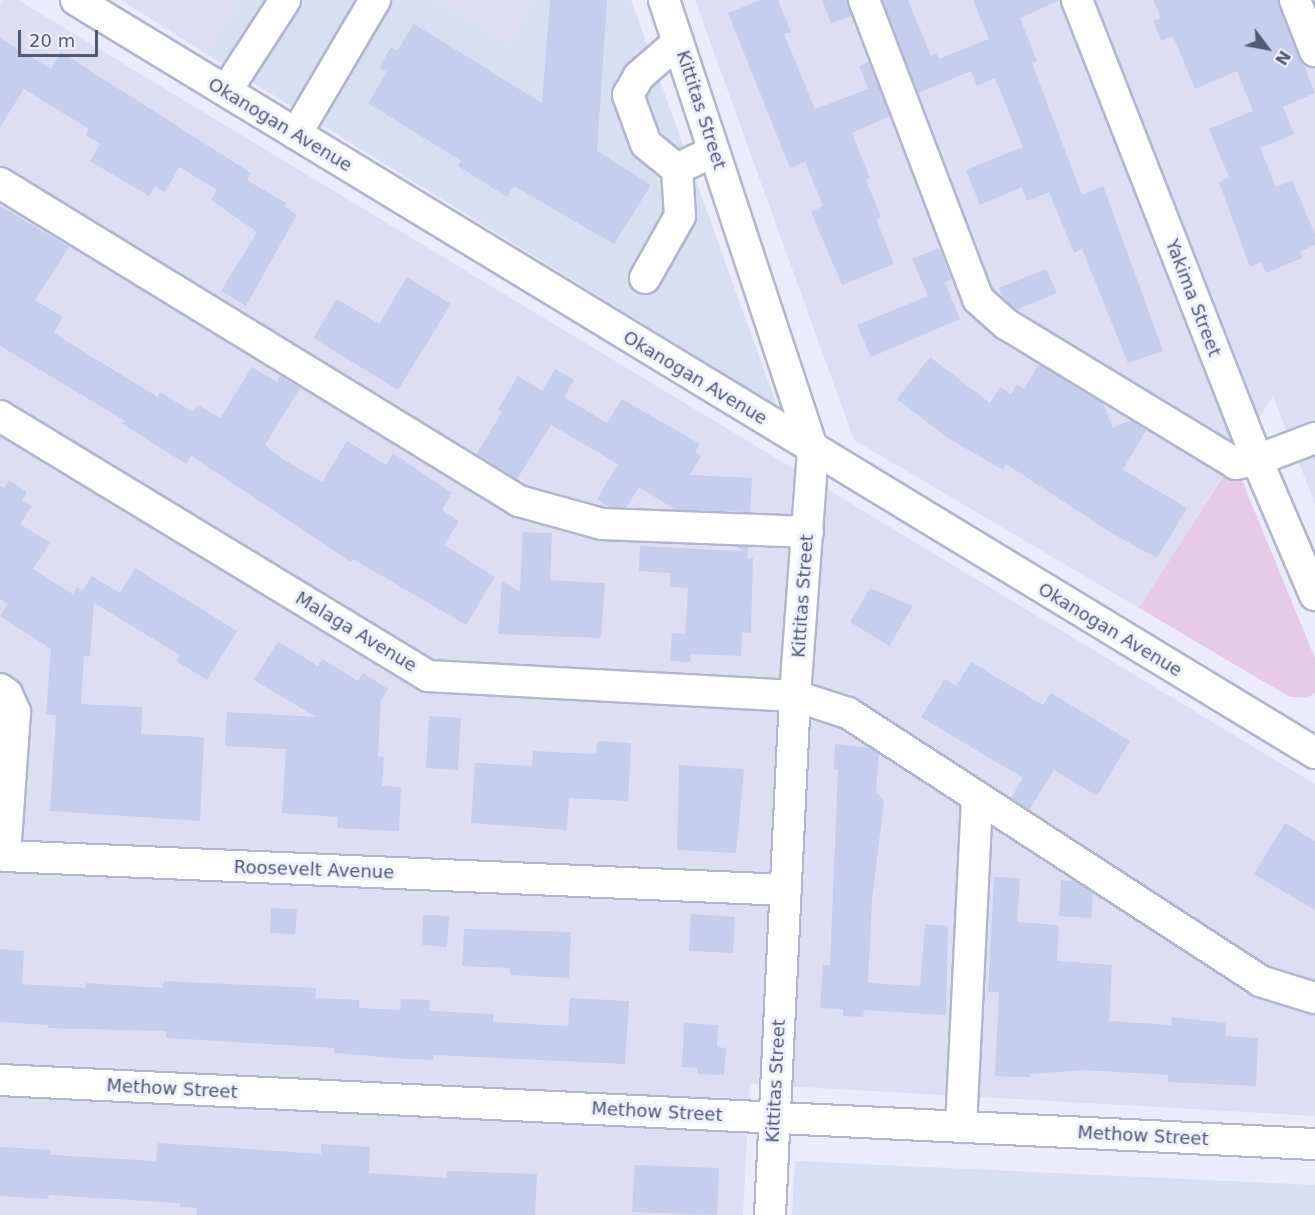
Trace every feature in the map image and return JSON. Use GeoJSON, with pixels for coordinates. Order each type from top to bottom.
{"type":"FeatureCollection","features":[{"type":"Feature","properties":{"kind":"street","name":"Okanogan Avenue"},"geometry":{"type":"LineString","coordinates":[[76,0],[1315,753]]}},
{"type":"Feature","properties":{"kind":"street"},"geometry":{"type":"LineString","coordinates":[[226,92],[285,0]]}},
{"type":"Feature","properties":{"kind":"street"},"geometry":{"type":"LineString","coordinates":[[296,134],[375,0]]}},
{"type":"Feature","properties":{"kind":"street","name":"Kittitas Street"},"geometry":{"type":"LineString","coordinates":[[664,0],[813,450],[795,696],[770,1215]]}},
{"type":"Feature","properties":{"kind":"street"},"geometry":{"type":"LineString","coordinates":[[864,0],[978,299],[1006,324],[1236,464],[1257,460],[1315,438]]}},
{"type":"Feature","properties":{"kind":"street","name":"Yakima Street"},"geometry":{"type":"LineString","coordinates":[[1077,0],[1257,460],[1315,595]]}},
{"type":"Feature","properties":{"kind":"street"},"geometry":{"type":"LineString","coordinates":[[1295,0],[1315,51]]}},
{"type":"Feature","properties":{"kind":"street"},"geometry":{"type":"LineString","coordinates":[[645,278],[680,216],[677,169],[646,144],[628,95],[639,76],[678,42]]}},
{"type":"Feature","properties":{"kind":"street"},"geometry":{"type":"LineString","coordinates":[[677,169],[714,151]]}},
{"type":"Feature","properties":{"kind":"street"},"geometry":{"type":"LineString","coordinates":[[0,183],[519,501],[602,524],[808,532]]}},
{"type":"Feature","properties":{"kind":"street","name":"Malaga Avenue"},"geometry":{"type":"LineString","coordinates":[[0,416],[428,676],[795,696],[848,713],[1260,981],[1315,998]]}},
{"type":"Feature","properties":{"kind":"street","name":"Roosevelt Avenue"},"geometry":{"type":"LineString","coordinates":[[4,692],[15,712],[3,858],[786,890]]}},
{"type":"Feature","properties":{"kind":"street"},"geometry":{"type":"LineString","coordinates":[[961,1127],[977,797]]}},
{"type":"Feature","properties":{"kind":"street","name":"Methow Street"},"geometry":{"type":"LineString","coordinates":[[0,1080],[1315,1144]]}},
{"type":"Feature","properties":{"kind":"shaded area"},"geometry":{"type":"Polygon","coordinates":[[[4,0],[18,0],[1315,784],[1315,1116],[750,1084],[743,1215],[0,1215],[0,6],[4,0]]]}},
{"type":"Feature","properties":{"kind":"shaded area"},"geometry":{"type":"Polygon","coordinates":[[[121,0],[240,0],[205,53],[121,0]]]}},
{"type":"Feature","properties":{"kind":"shaded area"},"geometry":{"type":"Polygon","coordinates":[[[240,0],[435,0],[509,42],[533,0],[631,0],[777,406],[205,53],[240,0]]]}},
{"type":"Feature","properties":{"kind":"shaded area"},"geometry":{"type":"Polygon","coordinates":[[[435,0],[533,0],[509,42],[435,0]]]}},
{"type":"Feature","properties":{"kind":"shaded area"},"geometry":{"type":"Polygon","coordinates":[[[695,0],[1315,0],[1315,504],[1273,396],[1139,608],[854,440],[695,0]]]}},
{"type":"Feature","properties":{"kind":"shaded area"},"geometry":{"type":"Polygon","coordinates":[[[1227,470],[1241,478],[1315,658],[1315,693],[1307,698],[1290,697],[1139,608],[1227,470]]]}},
{"type":"Feature","properties":{"kind":"shaded area"},"geometry":{"type":"Polygon","coordinates":[[[795,1161],[1315,1185],[1315,1215],[792,1215],[795,1161]]]}},
{"type":"Feature","properties":{"kind":"building"},"geometry":{"type":"Polygon","coordinates":[[[550,0],[607,0],[597,151],[651,185],[614,244],[514,186],[507,197],[458,166],[461,161],[368,103],[387,72],[379,68],[391,47],[397,51],[414,24],[542,103],[550,0]]]}},
{"type":"Feature","properties":{"kind":"building"},"geometry":{"type":"Polygon","coordinates":[[[760,0],[778,0],[791,32],[784,34],[815,109],[868,89],[859,66],[869,62],[890,116],[852,133],[870,178],[866,180],[881,217],[876,219],[894,264],[842,285],[811,212],[823,206],[805,162],[790,168],[728,13],[760,0]]]}},
{"type":"Feature","properties":{"kind":"building"},"geometry":{"type":"Polygon","coordinates":[[[822,0],[847,0],[852,16],[831,23],[822,0]]]}},
{"type":"Feature","properties":{"kind":"building"},"geometry":{"type":"Polygon","coordinates":[[[882,0],[908,0],[931,56],[936,53],[939,59],[989,39],[973,0],[1060,0],[1020,18],[1037,61],[1032,63],[1082,195],[1103,186],[1163,351],[1128,363],[1082,249],[1074,253],[1049,192],[1027,201],[1022,187],[980,205],[966,170],[1023,147],[995,78],[977,86],[971,71],[918,93],[882,0]]]}},
{"type":"Feature","properties":{"kind":"building"},"geometry":{"type":"Polygon","coordinates":[[[1153,0],[1278,0],[1315,93],[1283,107],[1294,134],[1260,148],[1276,187],[1292,180],[1315,234],[1315,245],[1300,252],[1302,258],[1266,273],[1262,262],[1250,267],[1219,182],[1229,177],[1209,129],[1253,111],[1237,71],[1195,89],[1173,36],[1161,41],[1153,21],[1161,18],[1153,0]]]}},
{"type":"Feature","properties":{"kind":"building"},"geometry":{"type":"Polygon","coordinates":[[[0,38],[51,69],[61,52],[251,173],[247,180],[286,203],[284,206],[297,215],[246,306],[221,291],[257,232],[211,200],[217,190],[179,167],[165,192],[155,186],[149,196],[90,161],[100,144],[85,135],[89,129],[24,89],[0,127],[0,38]]]}},
{"type":"Feature","properties":{"kind":"building"},"geometry":{"type":"Polygon","coordinates":[[[0,206],[69,247],[35,300],[63,317],[54,332],[66,341],[158,397],[160,392],[193,412],[198,405],[220,418],[252,367],[277,382],[280,376],[300,388],[265,445],[281,458],[322,482],[347,441],[386,465],[393,453],[452,493],[442,510],[459,521],[444,545],[495,577],[466,625],[353,559],[351,562],[191,456],[186,464],[123,424],[125,421],[0,346],[0,206]]]}},
{"type":"Feature","properties":{"kind":"building"},"geometry":{"type":"Polygon","coordinates":[[[939,248],[951,279],[945,282],[960,319],[871,357],[857,325],[928,296],[912,259],[939,248]]]}},
{"type":"Feature","properties":{"kind":"building"},"geometry":{"type":"Polygon","coordinates":[[[1046,269],[1057,293],[1016,310],[1003,298],[999,288],[1046,269]]]}},
{"type":"Feature","properties":{"kind":"building"},"geometry":{"type":"Polygon","coordinates":[[[407,277],[451,304],[398,390],[313,338],[337,299],[379,324],[407,277]]]}},
{"type":"Feature","properties":{"kind":"building"},"geometry":{"type":"Polygon","coordinates":[[[930,357],[990,403],[1000,387],[1011,394],[1017,384],[1024,389],[1039,364],[1103,403],[1113,428],[1131,420],[1146,430],[1123,470],[1187,508],[1157,558],[1108,531],[1006,464],[1003,470],[948,438],[897,399],[930,357]]]}},
{"type":"Feature","properties":{"kind":"building"},"geometry":{"type":"Polygon","coordinates":[[[555,369],[574,380],[564,397],[607,423],[622,399],[700,444],[695,452],[701,456],[690,475],[752,478],[750,512],[676,510],[639,487],[626,508],[609,507],[597,499],[618,464],[551,425],[517,479],[476,455],[502,412],[498,409],[518,376],[542,391],[555,369]]]}},
{"type":"Feature","properties":{"kind":"building"},"geometry":{"type":"Polygon","coordinates":[[[9,480],[27,492],[22,500],[32,506],[20,524],[50,543],[33,569],[73,594],[77,587],[82,591],[92,576],[120,593],[135,568],[237,631],[207,680],[176,661],[180,655],[94,603],[90,656],[84,656],[81,704],[142,707],[141,734],[204,737],[200,821],[50,811],[56,715],[46,714],[51,649],[0,616],[8,604],[0,599],[0,486],[4,488],[9,480]]]}},
{"type":"Feature","properties":{"kind":"building"},"geometry":{"type":"Polygon","coordinates":[[[523,532],[552,533],[550,580],[605,583],[601,638],[498,634],[502,581],[520,592],[523,532]]]}},
{"type":"Feature","properties":{"kind":"building"},"geometry":{"type":"Polygon","coordinates":[[[640,546],[743,551],[736,546],[748,547],[747,558],[753,558],[751,633],[742,632],[741,656],[691,654],[690,662],[670,661],[672,633],[685,634],[688,588],[670,587],[670,573],[639,571],[640,546]]]}},
{"type":"Feature","properties":{"kind":"building"},"geometry":{"type":"Polygon","coordinates":[[[870,588],[913,606],[889,646],[850,622],[870,588]]]}},
{"type":"Feature","properties":{"kind":"building"},"geometry":{"type":"Polygon","coordinates":[[[278,641],[318,666],[322,659],[358,681],[363,673],[388,689],[381,700],[378,756],[384,757],[382,786],[401,787],[399,831],[337,828],[338,817],[282,813],[286,749],[225,746],[227,712],[316,717],[254,680],[278,641]]]}},
{"type":"Feature","properties":{"kind":"building"},"geometry":{"type":"Polygon","coordinates":[[[971,662],[1043,705],[1051,693],[1130,741],[1097,796],[1054,770],[1029,810],[1011,798],[1023,778],[921,717],[945,679],[956,686],[971,662]]]}},
{"type":"Feature","properties":{"kind":"building"},"geometry":{"type":"Polygon","coordinates":[[[429,716],[461,718],[458,770],[426,768],[429,716]]]}},
{"type":"Feature","properties":{"kind":"building"},"geometry":{"type":"Polygon","coordinates":[[[597,741],[631,743],[628,801],[569,798],[567,830],[471,823],[475,763],[532,766],[533,751],[596,754],[597,741]]]}},
{"type":"Feature","properties":{"kind":"building"},"geometry":{"type":"Polygon","coordinates":[[[835,744],[870,748],[879,754],[876,793],[884,800],[872,901],[868,983],[920,986],[925,924],[948,926],[946,1015],[864,1010],[863,1017],[843,1016],[843,1009],[820,1008],[823,965],[830,965],[838,770],[834,770],[835,744]]]}},
{"type":"Feature","properties":{"kind":"building"},"geometry":{"type":"Polygon","coordinates":[[[679,765],[744,769],[736,853],[677,850],[679,765]]]}},
{"type":"Feature","properties":{"kind":"building"},"geometry":{"type":"Polygon","coordinates":[[[1285,823],[1315,841],[1315,910],[1254,874],[1285,823]]]}},
{"type":"Feature","properties":{"kind":"building"},"geometry":{"type":"Polygon","coordinates":[[[994,877],[1020,878],[1017,922],[1059,925],[1057,961],[1112,965],[1109,1021],[1171,1025],[1172,1017],[1226,1023],[1226,1036],[1258,1038],[1256,1086],[1168,1082],[1168,1075],[1084,1070],[1030,1074],[1030,1077],[995,1076],[999,992],[988,992],[994,877]]]}},
{"type":"Feature","properties":{"kind":"building"},"geometry":{"type":"Polygon","coordinates":[[[1061,880],[1075,881],[1093,893],[1091,918],[1059,916],[1061,880]]]}},
{"type":"Feature","properties":{"kind":"building"},"geometry":{"type":"Polygon","coordinates":[[[271,908],[297,909],[295,934],[270,933],[271,908]]]}},
{"type":"Feature","properties":{"kind":"building"},"geometry":{"type":"Polygon","coordinates":[[[691,914],[735,917],[733,953],[689,951],[691,914]]]}},
{"type":"Feature","properties":{"kind":"building"},"geometry":{"type":"Polygon","coordinates":[[[423,915],[449,916],[447,947],[422,945],[423,915]]]}},
{"type":"Feature","properties":{"kind":"building"},"geometry":{"type":"Polygon","coordinates":[[[464,929],[571,932],[569,978],[510,975],[510,968],[462,966],[464,929]]]}},
{"type":"Feature","properties":{"kind":"building"},"geometry":{"type":"Polygon","coordinates":[[[0,949],[24,951],[22,984],[85,988],[86,983],[163,988],[164,981],[316,988],[315,998],[359,1000],[359,1008],[400,1010],[401,999],[430,1000],[429,1011],[493,1014],[493,1022],[568,1026],[570,998],[629,1001],[625,1064],[433,1055],[433,1060],[393,1058],[334,1053],[334,1048],[166,1038],[166,1031],[48,1028],[48,1025],[0,1022],[0,949]]]}},
{"type":"Feature","properties":{"kind":"building"},"geometry":{"type":"Polygon","coordinates":[[[684,1023],[718,1025],[717,1047],[726,1048],[724,1075],[697,1074],[697,1068],[682,1067],[684,1023]]]}},
{"type":"Feature","properties":{"kind":"building"},"geometry":{"type":"Polygon","coordinates":[[[158,1143],[321,1154],[321,1144],[370,1147],[369,1173],[447,1178],[447,1171],[537,1174],[535,1215],[197,1215],[197,1208],[180,1207],[180,1203],[49,1195],[48,1199],[0,1196],[0,1147],[51,1150],[51,1155],[156,1161],[158,1143]]]}},
{"type":"Feature","properties":{"kind":"building"},"geometry":{"type":"Polygon","coordinates":[[[635,1165],[719,1168],[717,1215],[632,1212],[635,1165]]]}}]}
